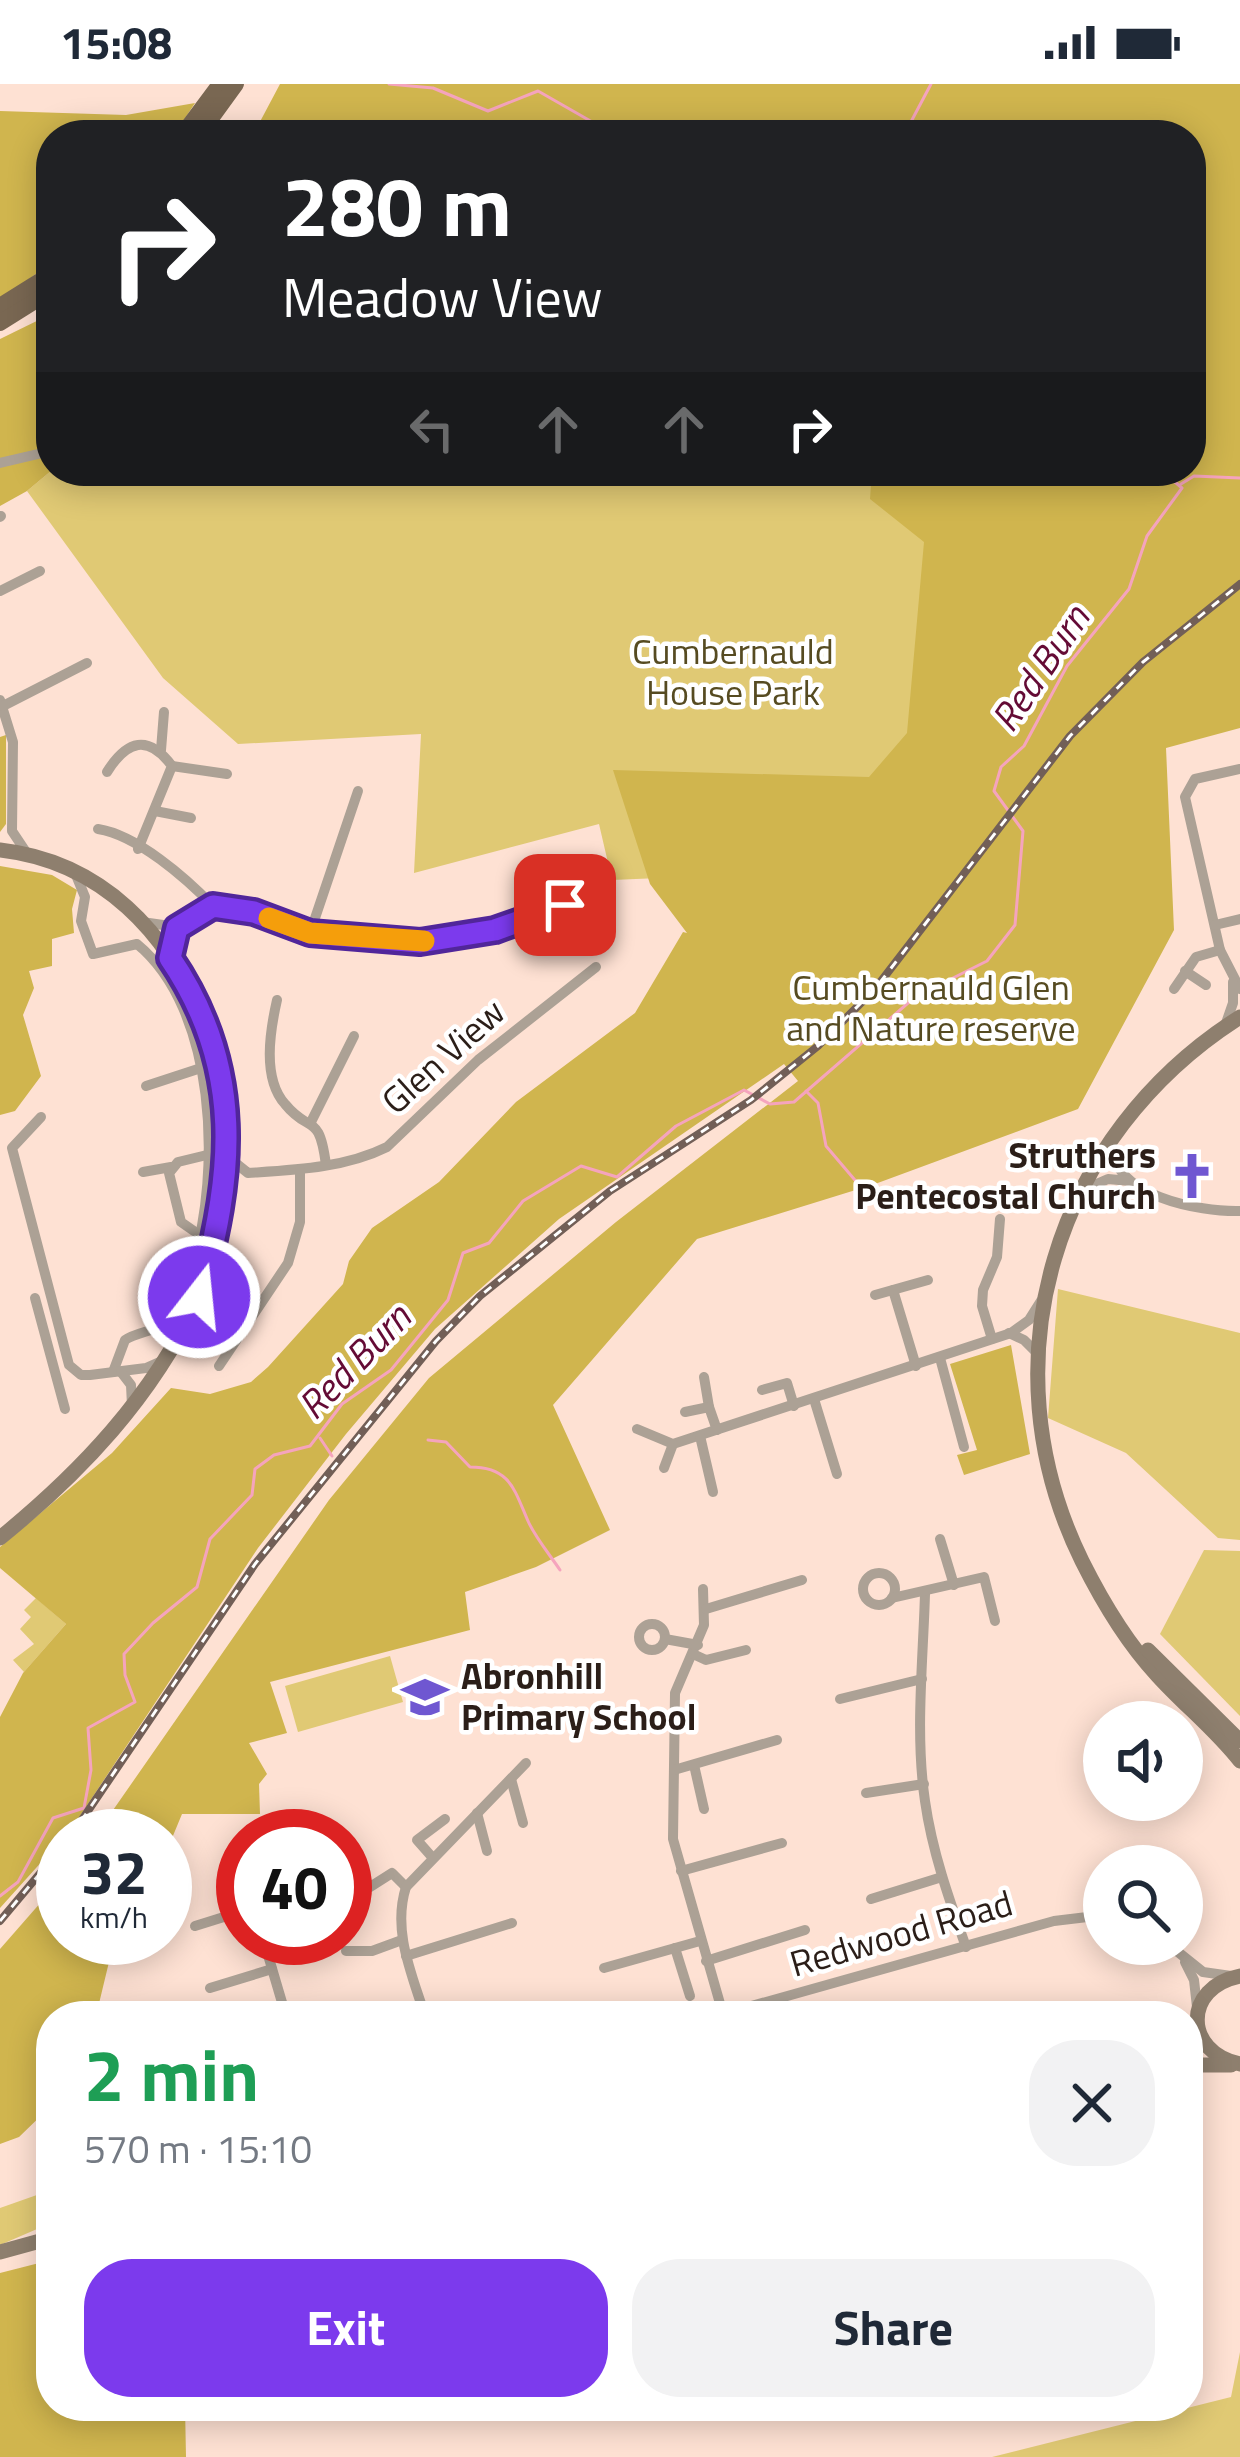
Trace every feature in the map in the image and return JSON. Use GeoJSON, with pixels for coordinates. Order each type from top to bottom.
{"type":"FeatureCollection","features":[{"type":"Feature","properties":{"kind":"main road"},"geometry":{"type":"LineString","coordinates":[[193,120],[220,84]]}},
{"type":"Feature","properties":{"kind":"main road"},"geometry":{"type":"LineString","coordinates":[[211,120],[236,84]]}},
{"type":"Feature","properties":{"kind":"main road"},"geometry":{"type":"LineString","coordinates":[[0,306],[36,283]]}},
{"type":"Feature","properties":{"kind":"main road"},"geometry":{"type":"LineString","coordinates":[[0,323],[36,300]]}},
{"type":"Feature","properties":{"kind":"street"},"geometry":{"type":"LineString","coordinates":[[0,464],[36,455]]}},
{"type":"Feature","properties":{"kind":"street"},"geometry":{"type":"LineString","coordinates":[[0,591],[40,571]]}},
{"type":"Feature","properties":{"kind":"street"},"geometry":{"type":"LineString","coordinates":[[28,855],[12,831],[13,742],[2,703],[87,663]]}},
{"type":"Feature","properties":{"kind":"street"},"geometry":{"type":"LineString","coordinates":[[160,751],[164,712]]}},
{"type":"Feature","properties":{"kind":"street"},"geometry":{"type":"LineString","coordinates":[[107,772],[120,751],[140,744],[160,751],[172,766],[227,774]]}},
{"type":"Feature","properties":{"kind":"street"},"geometry":{"type":"LineString","coordinates":[[137,849],[172,766]]}},
{"type":"Feature","properties":{"kind":"street"},"geometry":{"type":"LineString","coordinates":[[1240,769],[1196,779],[1185,797],[1220,950],[1236,986],[1232,1022],[1166,1073],[1112,1140],[1072,1210],[1046,1294],[1036,1353],[1045,1454],[1082,1561],[1156,1673],[1240,1761]]}},
{"type":"Feature","properties":{"kind":"street"},"geometry":{"type":"LineString","coordinates":[[310,933],[358,790]]}},
{"type":"Feature","properties":{"kind":"street"},"geometry":{"type":"LineString","coordinates":[[155,811],[191,818]]}},
{"type":"Feature","properties":{"kind":"street"},"geometry":{"type":"LineString","coordinates":[[98,829],[115,832],[137,849],[165,861],[213,906],[247,911],[310,933],[420,942],[495,930],[574,902]]}},
{"type":"Feature","properties":{"kind":"street"},"geometry":{"type":"LineString","coordinates":[[12,831],[0,846],[75,872],[115,898],[142,922],[170,958],[188,986],[213,1049],[225,1105],[220,1155],[187,1281],[168,1321],[125,1340],[117,1372]]}},
{"type":"Feature","properties":{"kind":"street"},"geometry":{"type":"LineString","coordinates":[[0,1538],[78,1470],[167,1358],[199,1297],[225,1191],[201,1068],[178,999],[137,944],[93,954],[81,921],[86,903],[75,872]]}},
{"type":"Feature","properties":{"kind":"street"},"geometry":{"type":"LineString","coordinates":[[86,903],[115,898]]}},
{"type":"Feature","properties":{"kind":"street"},"geometry":{"type":"LineString","coordinates":[[142,922],[177,928],[213,906]]}},
{"type":"Feature","properties":{"kind":"street"},"geometry":{"type":"LineString","coordinates":[[1216,925],[1240,920]]}},
{"type":"Feature","properties":{"kind":"street"},"geometry":{"type":"LineString","coordinates":[[170,958],[177,928]]}},
{"type":"Feature","properties":{"kind":"street"},"geometry":{"type":"LineString","coordinates":[[1174,989],[1196,957],[1220,950]]}},
{"type":"Feature","properties":{"kind":"street","name":"Glen View"},"geometry":{"type":"LineString","coordinates":[[248,1173],[326,1165],[387,1147],[478,1060],[596,967]]}},
{"type":"Feature","properties":{"kind":"street"},"geometry":{"type":"LineString","coordinates":[[1185,971],[1206,985]]}},
{"type":"Feature","properties":{"kind":"street"},"geometry":{"type":"LineString","coordinates":[[277,1000],[267,1042],[278,1089],[289,1109],[311,1122],[323,1140],[326,1165]]}},
{"type":"Feature","properties":{"kind":"street"},"geometry":{"type":"LineString","coordinates":[[311,1122],[354,1036]]}},
{"type":"Feature","properties":{"kind":"street"},"geometry":{"type":"LineString","coordinates":[[146,1086],[201,1068]]}},
{"type":"Feature","properties":{"kind":"street"},"geometry":{"type":"LineString","coordinates":[[40,1117],[12,1148],[73,1370],[81,1375],[117,1372],[146,1368],[167,1358]]}},
{"type":"Feature","properties":{"kind":"street"},"geometry":{"type":"LineString","coordinates":[[1112,1140],[1114,1163],[1133,1182]]}},
{"type":"Feature","properties":{"kind":"street"},"geometry":{"type":"LineString","coordinates":[[143,1172],[220,1155],[248,1173],[225,1191]]}},
{"type":"Feature","properties":{"kind":"street"},"geometry":{"type":"LineString","coordinates":[[171,1167],[181,1222],[201,1236]]}},
{"type":"Feature","properties":{"kind":"street"},"geometry":{"type":"LineString","coordinates":[[218,1366],[253,1321],[288,1263],[300,1222],[300,1169]]}},
{"type":"Feature","properties":{"kind":"street"},"geometry":{"type":"LineString","coordinates":[[1084,1189],[1108,1179],[1133,1182],[1180,1204],[1240,1211]]}},
{"type":"Feature","properties":{"kind":"street"},"geometry":{"type":"LineString","coordinates":[[992,1339],[982,1306],[983,1290],[997,1257],[1000,1220]]}},
{"type":"Feature","properties":{"kind":"street"},"geometry":{"type":"LineString","coordinates":[[875,1295],[928,1280]]}},
{"type":"Feature","properties":{"kind":"street"},"geometry":{"type":"LineString","coordinates":[[893,1290],[916,1366]]}},
{"type":"Feature","properties":{"kind":"street"},"geometry":{"type":"LineString","coordinates":[[637,1429],[673,1444],[916,1366],[1009,1333],[1029,1320],[1046,1294]]}},
{"type":"Feature","properties":{"kind":"street"},"geometry":{"type":"LineString","coordinates":[[35,1298],[65,1409]]}},
{"type":"Feature","properties":{"kind":"street"},"geometry":{"type":"LineString","coordinates":[[1009,1333],[1036,1353]]}},
{"type":"Feature","properties":{"kind":"street"},"geometry":{"type":"LineString","coordinates":[[47,1342],[62,1337]]}},
{"type":"Feature","properties":{"kind":"street"},"geometry":{"type":"LineString","coordinates":[[940,1358],[964,1447]]}},
{"type":"Feature","properties":{"kind":"street"},"geometry":{"type":"LineString","coordinates":[[117,1372],[131,1385],[131,1409]]}},
{"type":"Feature","properties":{"kind":"street"},"geometry":{"type":"LineString","coordinates":[[704,1377],[717,1430]]}},
{"type":"Feature","properties":{"kind":"street"},"geometry":{"type":"LineString","coordinates":[[762,1390],[787,1383],[794,1406]]}},
{"type":"Feature","properties":{"kind":"street"},"geometry":{"type":"LineString","coordinates":[[814,1399],[837,1474]]}},
{"type":"Feature","properties":{"kind":"street"},"geometry":{"type":"LineString","coordinates":[[685,1412],[710,1407]]}},
{"type":"Feature","properties":{"kind":"street"},"geometry":{"type":"LineString","coordinates":[[700,1436],[713,1492]]}},
{"type":"Feature","properties":{"kind":"street"},"geometry":{"type":"LineString","coordinates":[[664,1468],[673,1444]]}},
{"type":"Feature","properties":{"kind":"street"},"geometry":{"type":"LineString","coordinates":[[940,1539],[954,1586]]}},
{"type":"Feature","properties":{"kind":"street"},"geometry":{"type":"LineString","coordinates":[[892,1598],[983,1577],[995,1621]]}},
{"type":"Feature","properties":{"kind":"street"},"geometry":{"type":"LineString","coordinates":[[706,1609],[802,1580]]}},
{"type":"Feature","properties":{"kind":"street"},"geometry":{"type":"LineString","coordinates":[[704,1589],[706,1609],[695,1649],[675,1693],[673,1839],[716,2001]]}},
{"type":"Feature","properties":{"kind":"street"},"geometry":{"type":"LineString","coordinates":[[925,1594],[924,1784],[942,1877],[966,1947]]}},
{"type":"Feature","properties":{"kind":"street"},"geometry":{"type":"LineString","coordinates":[[1120,1623],[1236,1724],[1240,1741]]}},
{"type":"Feature","properties":{"kind":"street"},"geometry":{"type":"LineString","coordinates":[[665,1639],[695,1649],[706,1660],[746,1650]]}},
{"type":"Feature","properties":{"kind":"street"},"geometry":{"type":"LineString","coordinates":[[840,1699],[922,1678]]}},
{"type":"Feature","properties":{"kind":"street"},"geometry":{"type":"LineString","coordinates":[[1205,1721],[1236,1724]]}},
{"type":"Feature","properties":{"kind":"street"},"geometry":{"type":"LineString","coordinates":[[674,1770],[777,1740]]}},
{"type":"Feature","properties":{"kind":"street"},"geometry":{"type":"LineString","coordinates":[[420,2001],[402,1940],[399,1906],[406,1887],[526,1763]]}},
{"type":"Feature","properties":{"kind":"street"},"geometry":{"type":"LineString","coordinates":[[694,1765],[704,1809]]}},
{"type":"Feature","properties":{"kind":"street"},"geometry":{"type":"LineString","coordinates":[[511,1779],[524,1823]]}},
{"type":"Feature","properties":{"kind":"street"},"geometry":{"type":"LineString","coordinates":[[866,1792],[924,1784]]}},
{"type":"Feature","properties":{"kind":"street"},"geometry":{"type":"LineString","coordinates":[[477,1814],[487,1851]]}},
{"type":"Feature","properties":{"kind":"street"},"geometry":{"type":"LineString","coordinates":[[417,1840],[445,1820]]}},
{"type":"Feature","properties":{"kind":"street"},"geometry":{"type":"LineString","coordinates":[[406,1826],[432,1857]]}},
{"type":"Feature","properties":{"kind":"street"},"geometry":{"type":"LineString","coordinates":[[681,1871],[782,1843]]}},
{"type":"Feature","properties":{"kind":"street"},"geometry":{"type":"LineString","coordinates":[[372,1886],[392,1873],[406,1887]]}},
{"type":"Feature","properties":{"kind":"street"},"geometry":{"type":"LineString","coordinates":[[872,1899],[942,1877]]}},
{"type":"Feature","properties":{"kind":"street","name":"Redwood Road"},"geometry":{"type":"LineString","coordinates":[[770,2001],[1054,1921],[1083,1918]]}},
{"type":"Feature","properties":{"kind":"street"},"geometry":{"type":"LineString","coordinates":[[195,1926],[216,1919]]}},
{"type":"Feature","properties":{"kind":"street"},"geometry":{"type":"LineString","coordinates":[[406,1956],[512,1924]]}},
{"type":"Feature","properties":{"kind":"street"},"geometry":{"type":"LineString","coordinates":[[706,1961],[806,1930]]}},
{"type":"Feature","properties":{"kind":"street"},"geometry":{"type":"LineString","coordinates":[[372,1951],[402,1940]]}},
{"type":"Feature","properties":{"kind":"street"},"geometry":{"type":"LineString","coordinates":[[604,1968],[700,1941]]}},
{"type":"Feature","properties":{"kind":"street"},"geometry":{"type":"LineString","coordinates":[[675,1948],[690,1996]]}},
{"type":"Feature","properties":{"kind":"street"},"geometry":{"type":"LineString","coordinates":[[271,1965],[282,2001]]}},
{"type":"Feature","properties":{"kind":"street"},"geometry":{"type":"LineString","coordinates":[[1187,1965],[1196,2001]]}},
{"type":"Feature","properties":{"kind":"street"},"geometry":{"type":"LineString","coordinates":[[1194,1965],[1210,1975],[1238,1976]]}},
{"type":"Feature","properties":{"kind":"street"},"geometry":{"type":"LineString","coordinates":[[210,1988],[272,1969]]}},
{"type":"Feature","properties":{"kind":"street"},"geometry":{"type":"LineString","coordinates":[[1203,2006],[1213,1988],[1238,1976]]}},
{"type":"Feature","properties":{"kind":"street"},"geometry":{"type":"LineString","coordinates":[[1203,2040],[1223,2060],[1240,2064]]}},
{"type":"Feature","properties":{"kind":"street"},"geometry":{"type":"LineString","coordinates":[[1203,2065],[1240,2064]]}},
{"type":"Feature","properties":{"kind":"street"},"geometry":{"type":"LineString","coordinates":[[0,2251],[36,2239]]}},
{"type":"Feature","properties":{"kind":"green space","name":"Cumbernauld Glen and Nature reserve"},"geometry":{"type":"Polygon","coordinates":[[[280,84],[1240,84],[1240,728],[1166,748],[1174,930],[1078,1109],[875,1184],[697,1239],[553,1405],[610,1530],[536,1567],[465,1592],[470,1630],[270,1682],[287,1733],[249,1743],[267,1774],[259,1784],[260,1809],[192,1814],[192,1809],[114,1809],[329,1500],[429,1378],[616,1222],[798,1081],[784,1064],[559,1219],[435,1329],[346,1434],[258,1548],[85,1809],[36,1809],[36,1868],[0,1908],[0,1717],[23,1673],[66,1624],[0,1568],[0,1547],[112,1453],[171,1388],[210,1394],[251,1382],[343,1284],[349,1261],[372,1228],[439,1182],[516,1102],[635,1013],[683,932],[687,933],[650,884],[613,770],[869,777],[907,733],[924,542],[870,499],[871,486],[1206,486],[1206,120],[261,120],[280,84]]]}},
{"type":"Feature","properties":{"kind":"green space"},"geometry":{"type":"Polygon","coordinates":[[[195,103],[184,120],[36,120],[36,274],[0,300],[0,111],[126,115],[195,103]]]}},
{"type":"Feature","properties":{"kind":"green space"},"geometry":{"type":"Polygon","coordinates":[[[36,321],[36,484],[0,506],[0,339],[36,321]]]}},
{"type":"Feature","properties":{"kind":"green space","name":"Cumbernauld House Park"},"geometry":{"type":"Polygon","coordinates":[[[36,484],[1034,486],[971,823],[731,875],[612,880],[599,824],[414,873],[421,734],[238,744],[163,678],[27,491],[36,484]]]}},
{"type":"Feature","properties":{"kind":"green space"},"geometry":{"type":"Polygon","coordinates":[[[6,735],[6,824],[0,832],[0,737],[6,735]]]}},
{"type":"Feature","properties":{"kind":"green space"},"geometry":{"type":"Polygon","coordinates":[[[0,866],[52,875],[77,890],[72,909],[74,933],[52,939],[52,966],[29,971],[34,988],[23,1015],[41,1076],[15,1111],[0,1115],[0,866]]]}},
{"type":"Feature","properties":{"kind":"green space"},"geometry":{"type":"Polygon","coordinates":[[[1058,1289],[1240,1333],[1240,1540],[1218,1538],[1126,1453],[1048,1418],[1058,1289]]]}},
{"type":"Feature","properties":{"kind":"green space"},"geometry":{"type":"Polygon","coordinates":[[[1011,1345],[1030,1454],[964,1475],[957,1455],[977,1450],[950,1364],[1011,1345]]]}},
{"type":"Feature","properties":{"kind":"green space"},"geometry":{"type":"Polygon","coordinates":[[[1204,1550],[1240,1551],[1240,1716],[1160,1634],[1204,1550]]]}},
{"type":"Feature","properties":{"kind":"green space"},"geometry":{"type":"Polygon","coordinates":[[[36,1598],[66,1624],[24,1672],[13,1660],[34,1644],[20,1629],[31,1617],[24,1610],[36,1598]]]}},
{"type":"Feature","properties":{"kind":"green space"},"geometry":{"type":"Polygon","coordinates":[[[390,1656],[403,1702],[298,1732],[285,1686],[390,1656]]]}},
{"type":"Feature","properties":{"kind":"green space"},"geometry":{"type":"Polygon","coordinates":[[[36,1908],[36,1965],[108,1965],[100,2001],[36,2001],[36,2121],[19,2137],[0,2144],[0,1949],[36,1908]]]}},
{"type":"Feature","properties":{"kind":"green space"},"geometry":{"type":"Polygon","coordinates":[[[36,2195],[36,2229],[0,2245],[0,2208],[36,2195]]]}},
{"type":"Feature","properties":{"kind":"green space"},"geometry":{"type":"Polygon","coordinates":[[[36,2264],[36,2421],[185,2421],[186,2457],[0,2457],[0,2273],[36,2264]]]}},
{"type":"Feature","properties":{"kind":"green space"},"geometry":{"type":"Polygon","coordinates":[[[1240,2352],[1240,2457],[992,2457],[1135,2421],[1203,2421],[1203,2404],[1231,2397],[1240,2352]]]}},
{"type":"Feature","properties":{"kind":"waterway"},"geometry":{"type":"LineString","coordinates":[[389,84],[433,88],[488,111],[538,91],[589,120]]}},
{"type":"Feature","properties":{"kind":"waterway"},"geometry":{"type":"LineString","coordinates":[[912,120],[931,84]]}},
{"type":"Feature","properties":{"kind":"waterway","name":"Red Burn"},"geometry":{"type":"LineString","coordinates":[[1206,477],[1240,478]]}},
{"type":"Feature","properties":{"kind":"waterway","name":"Red Burn"},"geometry":{"type":"LineString","coordinates":[[0,1896],[18,1882],[53,1818],[84,1808],[91,1770],[88,1728],[135,1702],[125,1675],[124,1654],[197,1587],[210,1539],[252,1495],[255,1469],[274,1455],[310,1446],[342,1404],[391,1370],[448,1300],[463,1253],[489,1243],[523,1201],[581,1166],[617,1177],[676,1126],[744,1090],[770,1104],[794,1102],[915,997],[987,961],[1015,925],[1023,831],[994,791],[1001,767],[1024,746],[1067,666],[1129,589],[1147,536],[1180,486]]}},
{"type":"Feature","properties":{"kind":"waterway"},"geometry":{"type":"LineString","coordinates":[[806,1091],[818,1103],[826,1146],[871,1199]]}},
{"type":"Feature","properties":{"kind":"waterway"},"geometry":{"type":"LineString","coordinates":[[320,1438],[332,1456]]}},
{"type":"Feature","properties":{"kind":"waterway"},"geometry":{"type":"LineString","coordinates":[[428,1440],[446,1442],[470,1467],[494,1471],[509,1482],[560,1570]]}},
{"type":"Feature","properties":{"kind":"railway"},"geometry":{"type":"LineString","coordinates":[[89,1809],[255,1564],[436,1341],[480,1296],[610,1191],[751,1100],[818,1046],[875,989],[1070,736],[1143,662],[1240,584]]}},
{"type":"Feature","properties":{"kind":"railway"},"geometry":{"type":"LineString","coordinates":[[0,1921],[36,1878]]}},
{"type":"Feature","properties":{"kind":"slow traffic"},"geometry":{"type":"LineString","coordinates":[[269,918],[310,933],[424,941]]}},
{"type":"Feature","properties":{"kind":"place","name":"Struthers Pentecostal Church"},"geometry":{"type":"Point","coordinates":[1192,1176]}},
{"type":"Feature","properties":{"kind":"place","name":"Abronhill Primary School"},"geometry":{"type":"Point","coordinates":[425,1697]}},
{"type":"Feature","properties":{"kind":"route"},"geometry":{"type":"LineString","coordinates":[[199,1297],[225,1191],[225,1105],[201,1016],[170,958],[177,928],[213,906],[254,912],[310,933],[420,942],[495,930],[565,905]]}}]}
